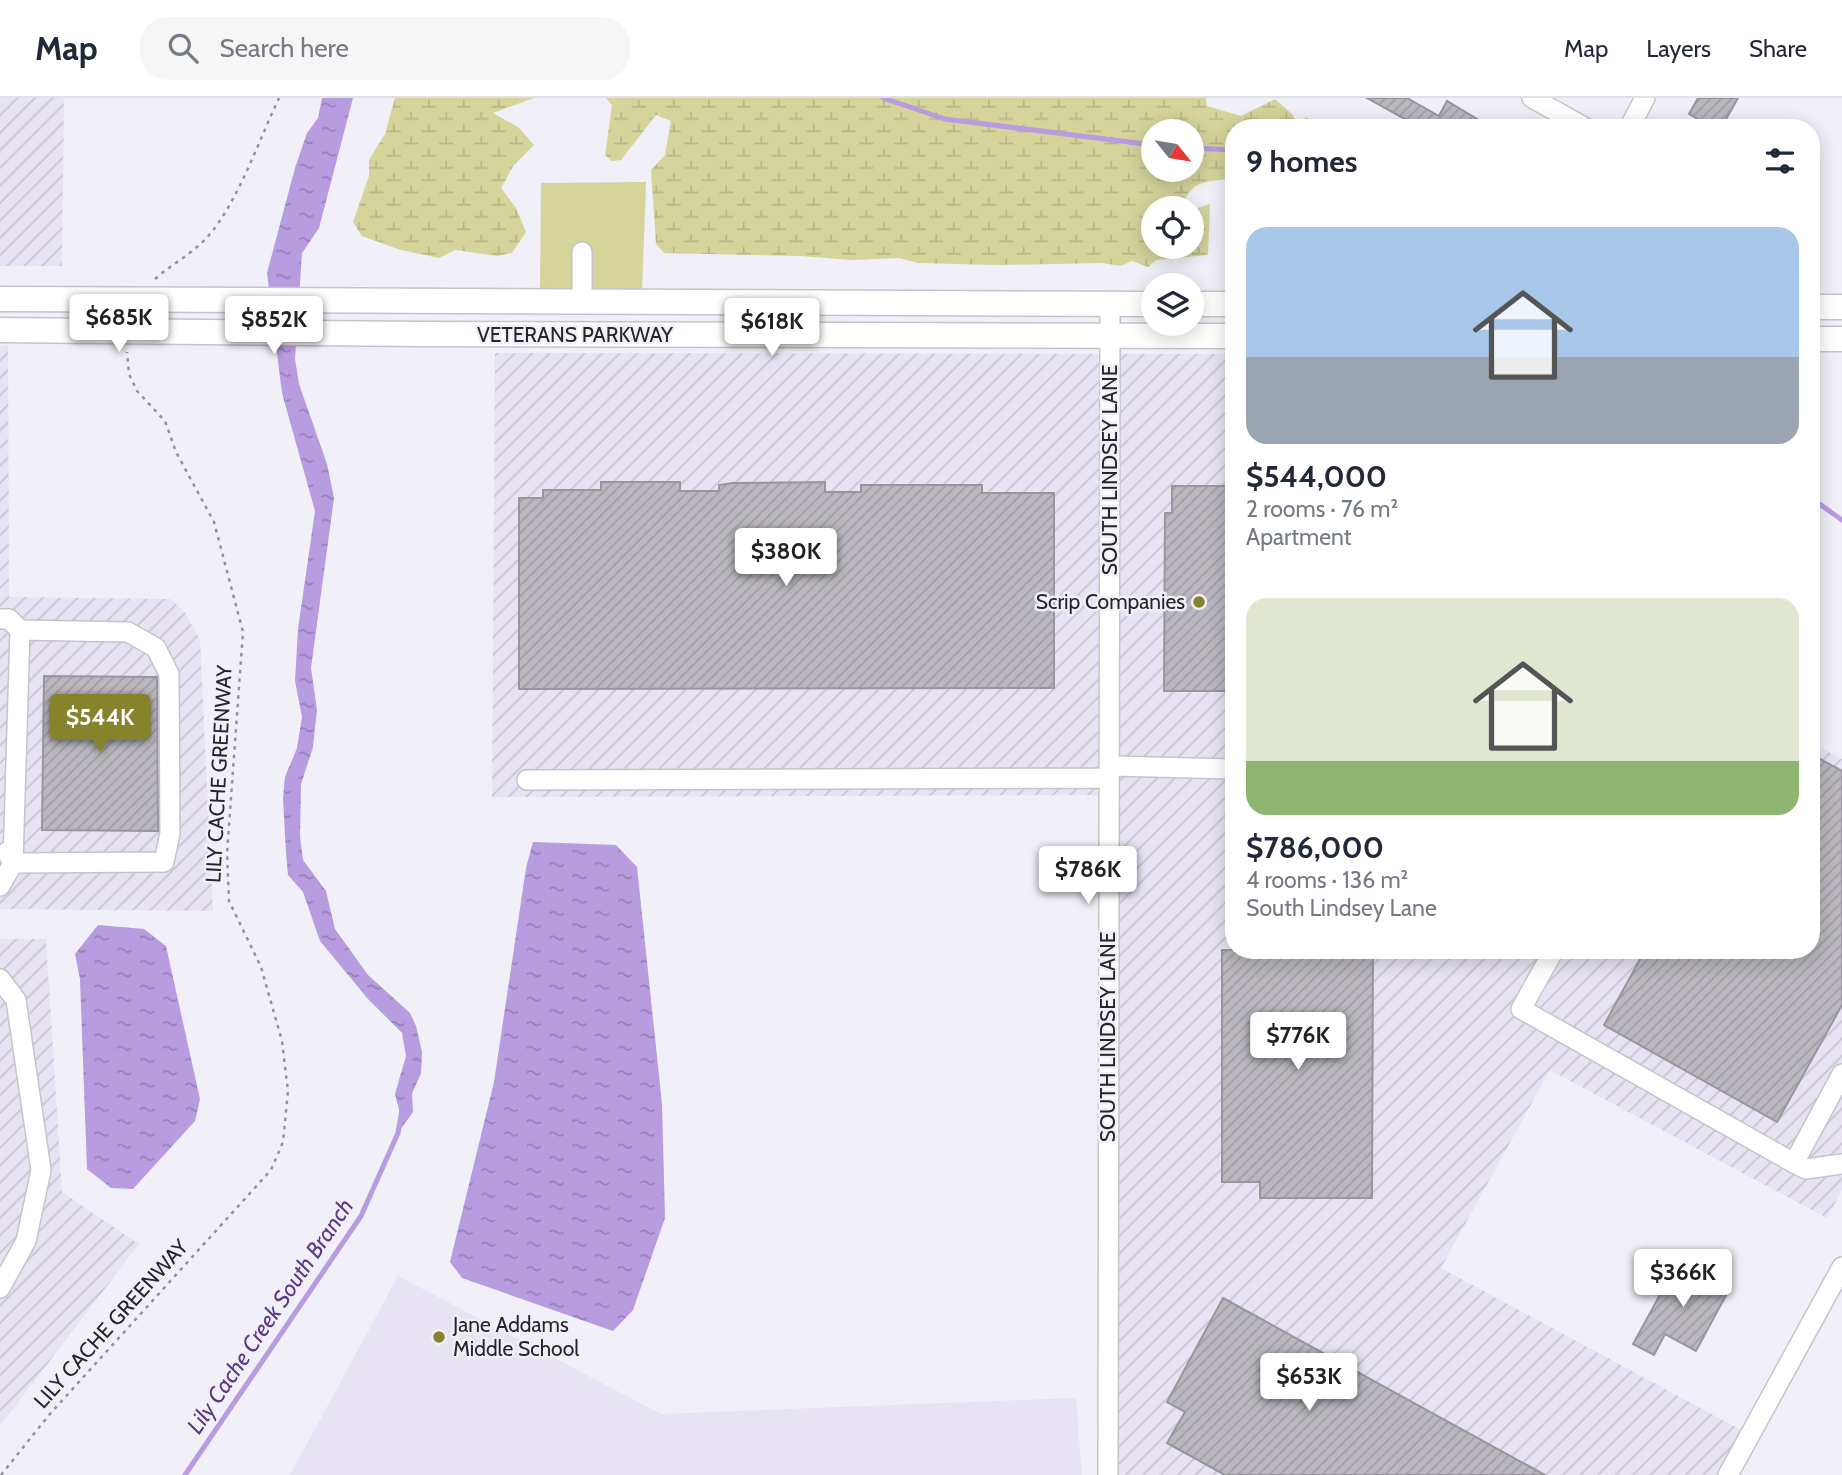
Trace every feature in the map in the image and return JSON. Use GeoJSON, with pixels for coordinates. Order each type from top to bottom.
{"type":"FeatureCollection","features":[{"type":"Feature","properties":{"kind":"main road","name":"VETERANS PARKWAY"},"geometry":{"type":"LineString","coordinates":[[0,299],[1141,304]]}},
{"type":"Feature","properties":{"kind":"main road"},"geometry":{"type":"LineString","coordinates":[[1204,304],[1225,304]]}},
{"type":"Feature","properties":{"kind":"main road"},"geometry":{"type":"LineString","coordinates":[[1820,307],[1842,307]]}},
{"type":"Feature","properties":{"kind":"main road","name":"VETERANS PARKWAY"},"geometry":{"type":"LineString","coordinates":[[0,330],[1225,336]]}},
{"type":"Feature","properties":{"kind":"main road"},"geometry":{"type":"LineString","coordinates":[[1820,339],[1842,339]]}},
{"type":"Feature","properties":{"kind":"street"},"geometry":{"type":"LineString","coordinates":[[1532,98],[1570,119]]}},
{"type":"Feature","properties":{"kind":"street"},"geometry":{"type":"LineString","coordinates":[[1634,119],[1645,98]]}},
{"type":"Feature","properties":{"kind":"street"},"geometry":{"type":"LineString","coordinates":[[582,253],[582,303]]}},
{"type":"Feature","properties":{"kind":"street","name":"SOUTH LINDSEY LANE"},"geometry":{"type":"LineString","coordinates":[[1108,1475],[1110,304]]}},
{"type":"Feature","properties":{"kind":"street"},"geometry":{"type":"LineString","coordinates":[[0,619],[9,619],[20,630],[128,632],[156,648],[169,674],[170,833],[164,862],[6,856]]}},
{"type":"Feature","properties":{"kind":"street"},"geometry":{"type":"LineString","coordinates":[[0,886],[6,856],[20,630]]}},
{"type":"Feature","properties":{"kind":"street"},"geometry":{"type":"LineString","coordinates":[[527,780],[1225,769]]}},
{"type":"Feature","properties":{"kind":"street"},"geometry":{"type":"LineString","coordinates":[[1549,959],[1521,1009],[1806,1169],[1842,1164]]}},
{"type":"Feature","properties":{"kind":"street"},"geometry":{"type":"LineString","coordinates":[[0,979],[16,1000],[9,1015],[41,1170],[26,1241],[0,1288]]}},
{"type":"Feature","properties":{"kind":"street"},"geometry":{"type":"LineString","coordinates":[[1794,1163],[1842,1074]]}},
{"type":"Feature","properties":{"kind":"street"},"geometry":{"type":"LineString","coordinates":[[1728,1475],[1842,1267]]}},
{"type":"Feature","properties":{"kind":"path"},"geometry":{"type":"LineString","coordinates":[[152,300],[152,283],[211,233],[228,205],[279,98]]}},
{"type":"Feature","properties":{"kind":"path","name":"LILY CACHE GREENWAY"},"geometry":{"type":"LineString","coordinates":[[1,1475],[49,1415],[271,1170],[283,1142],[288,1091],[282,1041],[261,967],[229,901],[227,852],[243,632],[214,522],[176,452],[165,421],[137,391],[129,374],[127,331]]}},
{"type":"Feature","properties":{"kind":"shaded area"},"geometry":{"type":"Polygon","coordinates":[[[0,98],[64,98],[62,266],[0,266],[0,98]]]}},
{"type":"Feature","properties":{"kind":"shaded area"},"geometry":{"type":"Polygon","coordinates":[[[8,345],[9,597],[171,599],[185,613],[200,640],[213,911],[0,909],[0,346],[8,345]]]}},
{"type":"Feature","properties":{"kind":"shaded area"},"geometry":{"type":"Polygon","coordinates":[[[495,353],[1225,354],[1225,959],[1820,959],[1820,748],[1842,759],[1842,1190],[1827,1218],[1550,1070],[1441,1268],[1741,1430],[1717,1475],[1117,1475],[1116,795],[492,797],[495,353]]]}},
{"type":"Feature","properties":{"kind":"shaded area"},"geometry":{"type":"Polygon","coordinates":[[[0,939],[46,939],[62,1192],[139,1244],[0,1426],[0,939]]]}},
{"type":"Feature","properties":{"kind":"shaded area","name":"Jane Addams Middle School"},"geometry":{"type":"Polygon","coordinates":[[[398,1276],[661,1414],[1076,1398],[1082,1475],[290,1475],[398,1276]]]}},
{"type":"Feature","properties":{"kind":"green space"},"geometry":{"type":"Polygon","coordinates":[[[395,98],[534,98],[493,113],[518,127],[534,145],[514,165],[501,188],[516,208],[526,232],[512,253],[497,256],[455,250],[439,258],[401,250],[362,236],[353,222],[369,176],[369,160],[385,134],[395,98]]]}},
{"type":"Feature","properties":{"kind":"green space"},"geometry":{"type":"Polygon","coordinates":[[[606,98],[1206,98],[1207,106],[1241,116],[1275,99],[1295,119],[1225,119],[1225,179],[1197,185],[1187,196],[1141,196],[1141,259],[1166,259],[1156,260],[1148,267],[1132,261],[1121,266],[1103,263],[998,265],[918,263],[899,258],[852,260],[664,253],[656,244],[651,170],[665,155],[671,121],[656,115],[621,160],[612,161],[605,155],[612,105],[606,98]]]}},
{"type":"Feature","properties":{"kind":"green space"},"geometry":{"type":"Polygon","coordinates":[[[646,182],[642,291],[593,291],[589,279],[575,280],[571,291],[540,291],[541,183],[646,182]]]}},
{"type":"Feature","properties":{"kind":"green space"},"geometry":{"type":"Polygon","coordinates":[[[1210,204],[1208,255],[1204,255],[1204,206],[1210,204]]]}},
{"type":"Feature","properties":{"kind":"water"},"geometry":{"type":"Polygon","coordinates":[[[322,98],[353,98],[319,228],[302,253],[295,359],[299,384],[327,464],[334,498],[311,668],[317,710],[313,747],[301,784],[300,836],[303,860],[326,891],[335,929],[368,975],[410,1013],[416,1026],[422,1052],[421,1073],[412,1094],[413,1112],[398,1133],[401,1117],[395,1094],[406,1056],[402,1033],[368,999],[320,941],[303,892],[288,875],[286,853],[283,798],[285,777],[297,748],[302,717],[295,681],[298,629],[315,511],[282,393],[267,273],[295,168],[307,133],[318,118],[322,98]]]}},
{"type":"Feature","properties":{"kind":"water"},"geometry":{"type":"Polygon","coordinates":[[[533,842],[616,845],[637,867],[662,1104],[665,1218],[633,1310],[613,1331],[462,1278],[450,1262],[494,1082],[526,868],[533,842]]]}},
{"type":"Feature","properties":{"kind":"water"},"geometry":{"type":"Polygon","coordinates":[[[98,925],[144,929],[166,946],[200,1099],[195,1121],[133,1189],[111,1188],[87,1169],[80,979],[75,954],[98,925]]]}},
{"type":"Feature","properties":{"kind":"building"},"geometry":{"type":"Polygon","coordinates":[[[1367,98],[1407,98],[1439,116],[1447,101],[1477,119],[1405,119],[1367,98]]]}},
{"type":"Feature","properties":{"kind":"building"},"geometry":{"type":"Polygon","coordinates":[[[1698,98],[1738,98],[1726,119],[1698,119],[1689,114],[1698,98]]]}},
{"type":"Feature","properties":{"kind":"building"},"geometry":{"type":"Polygon","coordinates":[[[601,482],[680,482],[680,491],[719,491],[719,485],[733,483],[825,482],[825,492],[861,492],[861,485],[982,485],[982,493],[1054,493],[1054,688],[519,689],[519,498],[543,498],[543,490],[601,490],[601,482]]]}},
{"type":"Feature","properties":{"kind":"building","name":"Scrip Companies"},"geometry":{"type":"Polygon","coordinates":[[[1172,486],[1225,486],[1225,691],[1164,691],[1165,513],[1172,513],[1172,486]]]}},
{"type":"Feature","properties":{"kind":"building"},"geometry":{"type":"Polygon","coordinates":[[[44,676],[157,677],[158,831],[42,830],[44,676]]]}},
{"type":"Feature","properties":{"kind":"building"},"geometry":{"type":"Polygon","coordinates":[[[1820,759],[1842,771],[1842,1005],[1777,1122],[1604,1025],[1640,959],[1820,959],[1820,759]]]}},
{"type":"Feature","properties":{"kind":"building"},"geometry":{"type":"Polygon","coordinates":[[[1222,950],[1225,950],[1225,959],[1373,959],[1372,1198],[1260,1198],[1260,1182],[1222,1182],[1222,950]]]}},
{"type":"Feature","properties":{"kind":"building"},"geometry":{"type":"Polygon","coordinates":[[[1679,1260],[1730,1288],[1696,1351],[1665,1334],[1654,1355],[1633,1344],[1679,1260]]]}},
{"type":"Feature","properties":{"kind":"building"},"geometry":{"type":"Polygon","coordinates":[[[1223,1298],[1545,1475],[1225,1475],[1167,1443],[1185,1412],[1167,1402],[1223,1298]]]}},
{"type":"Feature","properties":{"kind":"waterway"},"geometry":{"type":"LineString","coordinates":[[883,98],[945,119],[1141,144]]}},
{"type":"Feature","properties":{"kind":"waterway"},"geometry":{"type":"LineString","coordinates":[[1204,149],[1225,150]]}},
{"type":"Feature","properties":{"kind":"waterway"},"geometry":{"type":"LineString","coordinates":[[1820,504],[1842,520]]}},
{"type":"Feature","properties":{"kind":"waterway","name":"Lily Cache Creek South Branch"},"geometry":{"type":"LineString","coordinates":[[185,1475],[361,1216],[398,1133],[402,1110]]}},
{"type":"Feature","properties":{"kind":"place","name":"Scrip Companies"},"geometry":{"type":"Point","coordinates":[1199,602]}},
{"type":"Feature","properties":{"kind":"place","name":"Jane Addams Middle School"},"geometry":{"type":"Point","coordinates":[439,1337]}}]}
